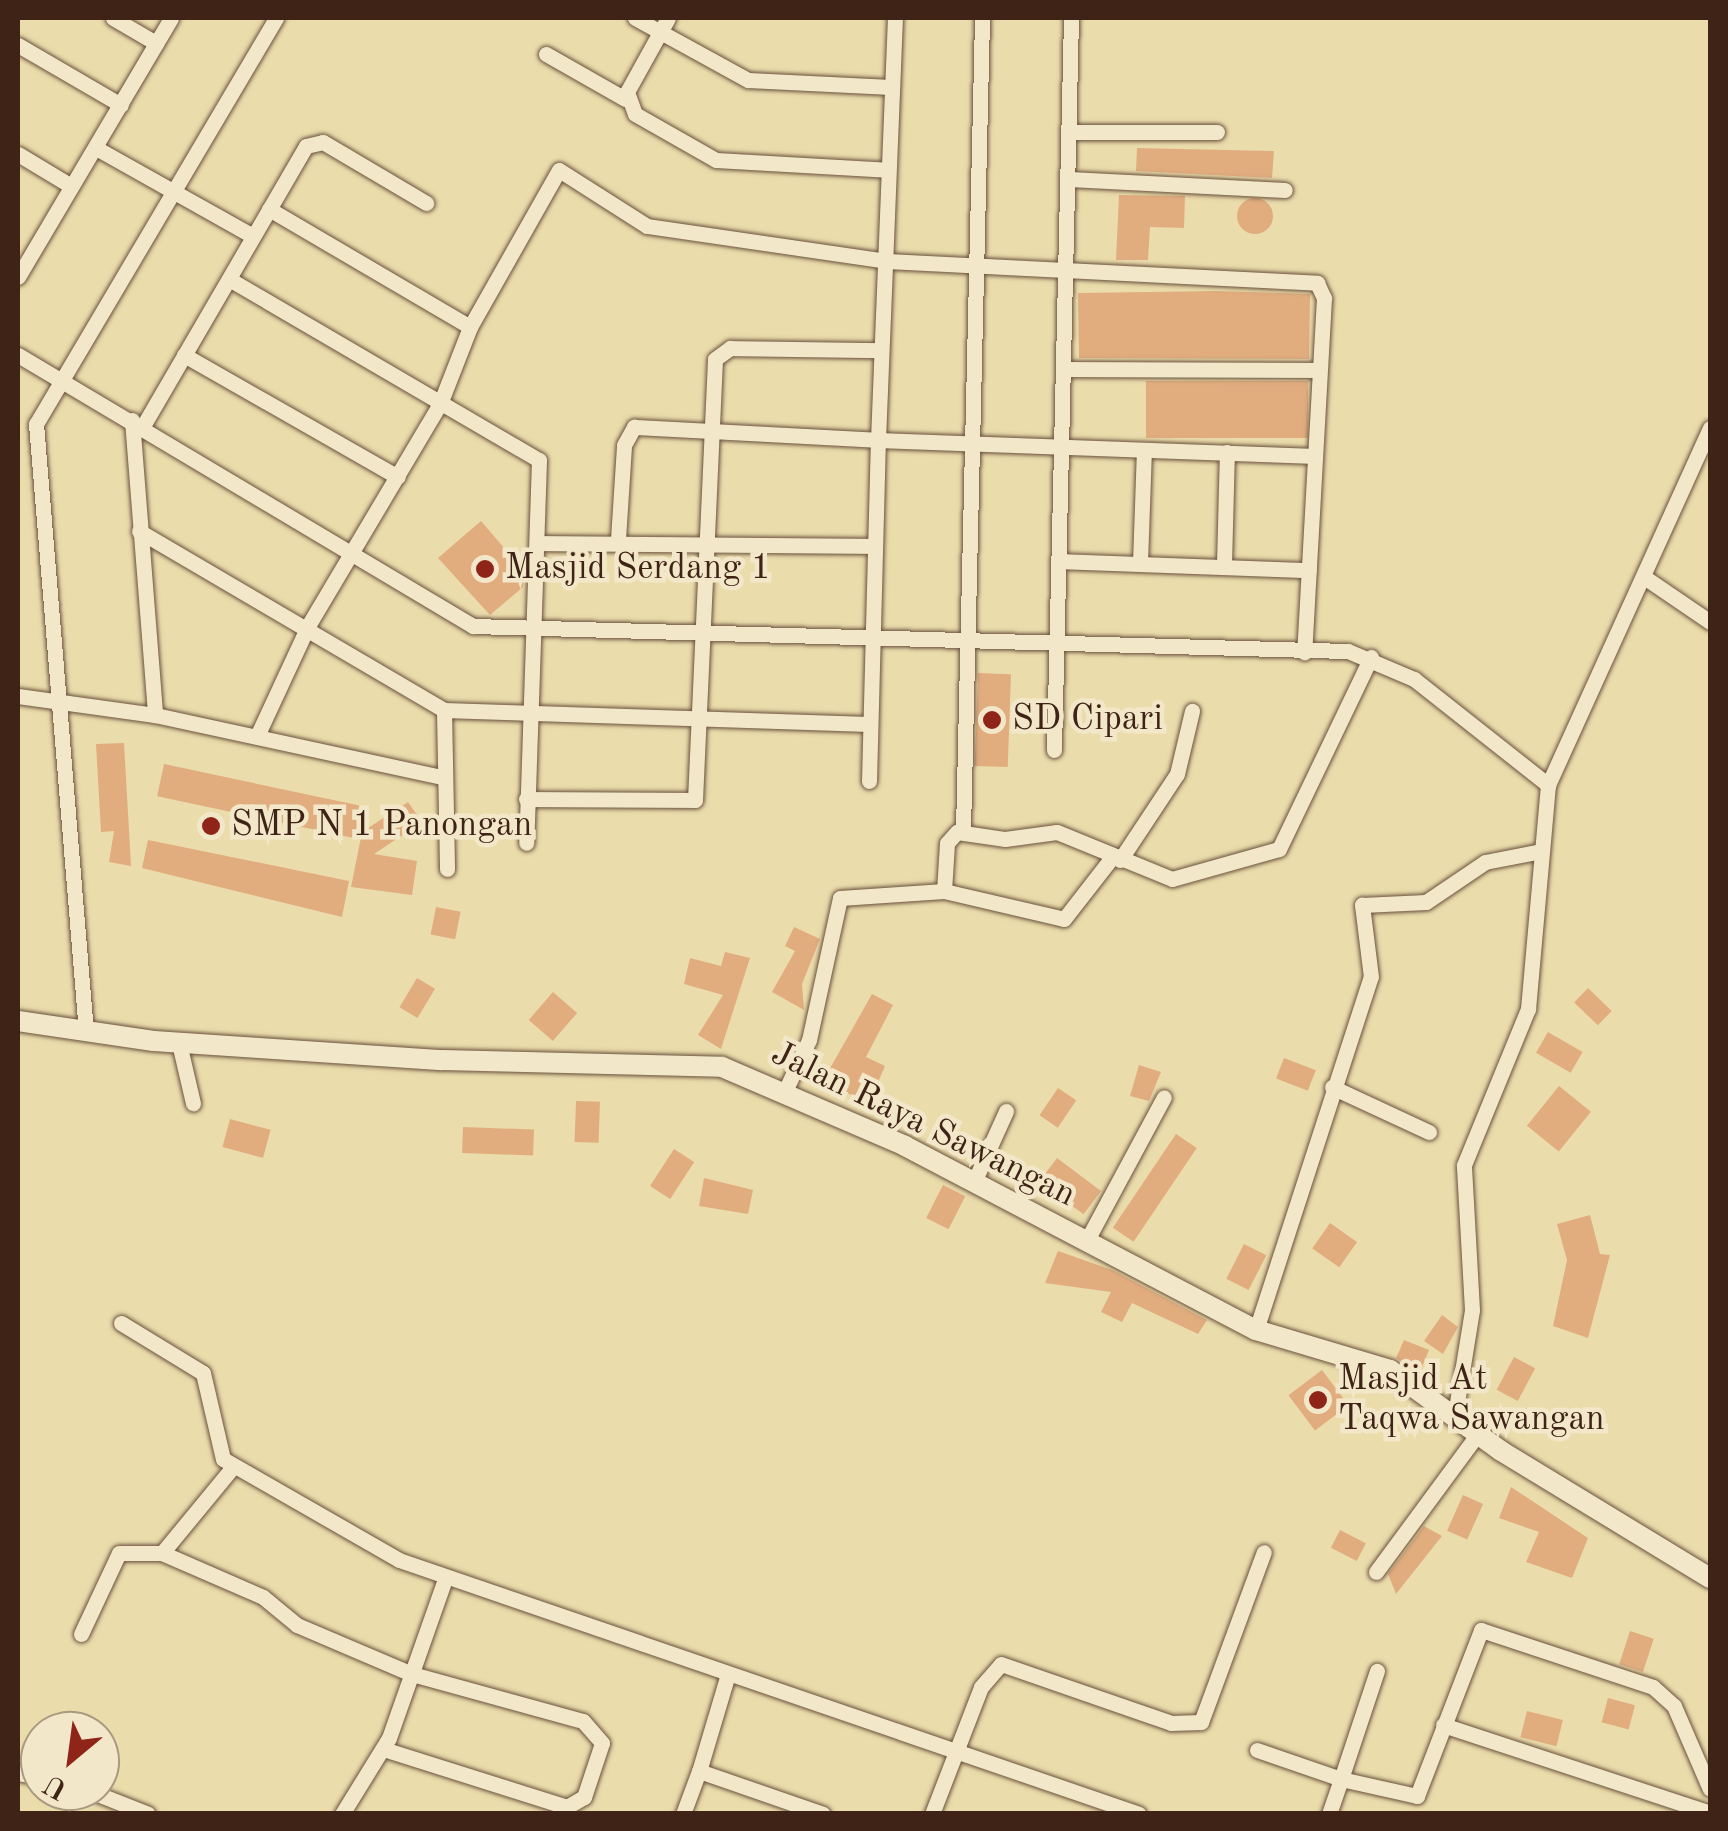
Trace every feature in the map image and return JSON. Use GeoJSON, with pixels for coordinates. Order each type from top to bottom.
{"type":"FeatureCollection","features":[{"type":"Feature","properties":{"kind":"street"},"geometry":{"type":"LineString","coordinates":[[113,18],[156,43]]}},
{"type":"Feature","properties":{"kind":"street"},"geometry":{"type":"LineString","coordinates":[[18,276],[22,257],[96,148],[171,18]]}},
{"type":"Feature","properties":{"kind":"street"},"geometry":{"type":"LineString","coordinates":[[86,1032],[61,704],[35,436],[44,399],[61,378],[172,196],[276,18]]}},
{"type":"Feature","properties":{"kind":"street"},"geometry":{"type":"LineString","coordinates":[[635,18],[664,24],[748,80],[891,88]]}},
{"type":"Feature","properties":{"kind":"street"},"geometry":{"type":"LineString","coordinates":[[869,782],[878,440],[876,350],[887,260],[895,18]]}},
{"type":"Feature","properties":{"kind":"street"},"geometry":{"type":"LineString","coordinates":[[963,831],[962,645],[968,444],[979,267],[982,18]]}},
{"type":"Feature","properties":{"kind":"street"},"geometry":{"type":"LineString","coordinates":[[1054,750],[1058,443],[1070,179],[1070,18]]}},
{"type":"Feature","properties":{"kind":"street"},"geometry":{"type":"LineString","coordinates":[[625,99],[664,24]]}},
{"type":"Feature","properties":{"kind":"street"},"geometry":{"type":"LineString","coordinates":[[18,45],[121,105]]}},
{"type":"Feature","properties":{"kind":"street"},"geometry":{"type":"LineString","coordinates":[[546,54],[625,99],[635,114],[716,160],[887,170]]}},
{"type":"Feature","properties":{"kind":"street"},"geometry":{"type":"LineString","coordinates":[[1070,132],[1217,132]]}},
{"type":"Feature","properties":{"kind":"street"},"geometry":{"type":"LineString","coordinates":[[155,715],[139,531],[137,423],[184,355],[269,209],[314,141],[426,203]]}},
{"type":"Feature","properties":{"kind":"street"},"geometry":{"type":"LineString","coordinates":[[96,148],[172,196],[253,236]]}},
{"type":"Feature","properties":{"kind":"street"},"geometry":{"type":"LineString","coordinates":[[18,154],[72,186]]}},
{"type":"Feature","properties":{"kind":"street"},"geometry":{"type":"LineString","coordinates":[[257,736],[308,626],[440,404],[470,327],[559,170],[647,226],[887,260],[979,267],[1301,276],[1322,289],[1304,652]]}},
{"type":"Feature","properties":{"kind":"street"},"geometry":{"type":"LineString","coordinates":[[1070,179],[1285,190]]}},
{"type":"Feature","properties":{"kind":"street"},"geometry":{"type":"LineString","coordinates":[[269,209],[470,327]]}},
{"type":"Feature","properties":{"kind":"street"},"geometry":{"type":"LineString","coordinates":[[229,279],[539,460],[537,634],[526,843]]}},
{"type":"Feature","properties":{"kind":"street"},"geometry":{"type":"LineString","coordinates":[[526,799],[695,800],[712,366],[723,350],[876,350]]}},
{"type":"Feature","properties":{"kind":"street"},"geometry":{"type":"LineString","coordinates":[[18,355],[353,551],[472,626],[537,634],[702,635],[870,644],[1304,652],[1371,657],[1414,679],[1548,785]]}},
{"type":"Feature","properties":{"kind":"street"},"geometry":{"type":"LineString","coordinates":[[184,355],[398,478]]}},
{"type":"Feature","properties":{"kind":"street"},"geometry":{"type":"LineString","coordinates":[[1064,369],[1319,370]]}},
{"type":"Feature","properties":{"kind":"street"},"geometry":{"type":"LineString","coordinates":[[618,539],[624,445],[634,427],[1314,456]]}},
{"type":"Feature","properties":{"kind":"street"},"geometry":{"type":"LineString","coordinates":[[1455,1415],[1472,1310],[1464,1165],[1534,974],[1548,785],[1647,579],[1710,428]]}},
{"type":"Feature","properties":{"kind":"street"},"geometry":{"type":"LineString","coordinates":[[1140,563],[1144,450]]}},
{"type":"Feature","properties":{"kind":"street"},"geometry":{"type":"LineString","coordinates":[[1224,564],[1228,452]]}},
{"type":"Feature","properties":{"kind":"street"},"geometry":{"type":"LineString","coordinates":[[139,531],[308,626],[444,710],[870,724]]}},
{"type":"Feature","properties":{"kind":"street"},"geometry":{"type":"LineString","coordinates":[[539,543],[618,539],[875,546]]}},
{"type":"Feature","properties":{"kind":"street"},"geometry":{"type":"LineString","coordinates":[[1058,561],[1309,570]]}},
{"type":"Feature","properties":{"kind":"street"},"geometry":{"type":"LineString","coordinates":[[1647,579],[1710,622]]}},
{"type":"Feature","properties":{"kind":"street"},"geometry":{"type":"LineString","coordinates":[[944,890],[948,843],[963,831],[1004,839],[1057,832],[1116,858],[1195,878],[1279,848],[1371,657]]}},
{"type":"Feature","properties":{"kind":"street"},"geometry":{"type":"LineString","coordinates":[[18,696],[155,715],[442,776]]}},
{"type":"Feature","properties":{"kind":"street"},"geometry":{"type":"LineString","coordinates":[[444,710],[442,776],[447,868]]}},
{"type":"Feature","properties":{"kind":"street"},"geometry":{"type":"LineString","coordinates":[[786,1090],[810,1040],[840,898],[944,890],[1064,919],[1116,858],[1177,774],[1192,712]]}},
{"type":"Feature","properties":{"kind":"street"},"geometry":{"type":"LineString","coordinates":[[1256,1330],[1332,1087],[1372,977],[1364,902],[1426,902],[1486,862],[1541,851]]}},
{"type":"Feature","properties":{"kind":"street","name":"Jalan Raya Sawangan"},"geometry":{"type":"LineString","coordinates":[[18,1021],[179,1043],[442,1060],[695,1063],[786,1090],[974,1182],[1256,1330],[1390,1370],[1477,1435],[1710,1578]]}},
{"type":"Feature","properties":{"kind":"street"},"geometry":{"type":"LineString","coordinates":[[179,1043],[193,1102]]}},
{"type":"Feature","properties":{"kind":"street"},"geometry":{"type":"LineString","coordinates":[[1332,1087],[1429,1132]]}},
{"type":"Feature","properties":{"kind":"street"},"geometry":{"type":"LineString","coordinates":[[1087,1240],[1164,1098]]}},
{"type":"Feature","properties":{"kind":"street"},"geometry":{"type":"LineString","coordinates":[[974,1182],[1006,1111]]}},
{"type":"Feature","properties":{"kind":"street"},"geometry":{"type":"LineString","coordinates":[[121,1323],[203,1373],[216,1448],[233,1467],[445,1579],[955,1748],[1140,1814]]}},
{"type":"Feature","properties":{"kind":"street"},"geometry":{"type":"LineString","coordinates":[[1376,1572],[1477,1435]]}},
{"type":"Feature","properties":{"kind":"street"},"geometry":{"type":"LineString","coordinates":[[162,1553],[233,1467]]}},
{"type":"Feature","properties":{"kind":"street"},"geometry":{"type":"LineString","coordinates":[[932,1814],[955,1748],[1000,1664],[1196,1726],[1264,1552]]}},
{"type":"Feature","properties":{"kind":"street"},"geometry":{"type":"LineString","coordinates":[[81,1634],[119,1553],[162,1553],[412,1674],[592,1727],[602,1743],[584,1798],[567,1807],[380,1754]]}},
{"type":"Feature","properties":{"kind":"street"},"geometry":{"type":"LineString","coordinates":[[342,1814],[380,1754],[445,1579]]}},
{"type":"Feature","properties":{"kind":"street"},"geometry":{"type":"LineString","coordinates":[[1257,1750],[1341,1779],[1417,1796],[1474,1638],[1488,1630],[1666,1695],[1710,1789]]}},
{"type":"Feature","properties":{"kind":"street"},"geometry":{"type":"LineString","coordinates":[[1328,1814],[1378,1671]]}},
{"type":"Feature","properties":{"kind":"street"},"geometry":{"type":"LineString","coordinates":[[683,1814],[728,1674]]}},
{"type":"Feature","properties":{"kind":"street"},"geometry":{"type":"LineString","coordinates":[[1442,1725],[1710,1813]]}},
{"type":"Feature","properties":{"kind":"street"},"geometry":{"type":"LineString","coordinates":[[698,1771],[823,1814]]}},
{"type":"Feature","properties":{"kind":"street"},"geometry":{"type":"LineString","coordinates":[[120,1803],[148,1814]]}},
{"type":"Feature","properties":{"kind":"building"},"geometry":{"type":"Polygon","coordinates":[[[1137,148],[1274,151],[1272,178],[1136,171],[1137,148]]]}},
{"type":"Feature","properties":{"kind":"building"},"geometry":{"type":"Polygon","coordinates":[[[1119,195],[1185,196],[1184,228],[1150,227],[1148,260],[1116,260],[1119,195]]]}},
{"type":"Feature","properties":{"kind":"building"},"geometry":{"type":"Polygon","coordinates":[[[1255,198],[1268,203],[1273,216],[1268,229],[1255,234],[1242,229],[1237,216],[1242,203],[1255,198]]]}},
{"type":"Feature","properties":{"kind":"building"},"geometry":{"type":"Polygon","coordinates":[[[1078,293],[1310,294],[1309,359],[1079,358],[1078,293]]]}},
{"type":"Feature","properties":{"kind":"building"},"geometry":{"type":"Polygon","coordinates":[[[1146,381],[1308,381],[1308,438],[1146,438],[1146,381]]]}},
{"type":"Feature","properties":{"kind":"building","name":"Masjid Serdang 1"},"geometry":{"type":"Polygon","coordinates":[[[481,521],[524,571],[523,587],[490,615],[438,558],[481,521]]]}},
{"type":"Feature","properties":{"kind":"building","name":"SD Cipari"},"geometry":{"type":"Polygon","coordinates":[[[978,673],[1011,674],[1008,767],[975,766],[978,673]]]}},
{"type":"Feature","properties":{"kind":"building"},"geometry":{"type":"Polygon","coordinates":[[[124,743],[131,866],[109,862],[114,831],[101,832],[96,744],[124,743]]]}},
{"type":"Feature","properties":{"kind":"building"},"geometry":{"type":"Polygon","coordinates":[[[164,764],[362,806],[355,838],[157,796],[164,764]]]}},
{"type":"Feature","properties":{"kind":"building"},"geometry":{"type":"Polygon","coordinates":[[[408,802],[422,822],[374,854],[417,861],[412,895],[351,887],[362,832],[408,802]]]}},
{"type":"Feature","properties":{"kind":"building"},"geometry":{"type":"Polygon","coordinates":[[[148,840],[349,881],[342,917],[142,868],[148,840]]]}},
{"type":"Feature","properties":{"kind":"building"},"geometry":{"type":"Polygon","coordinates":[[[436,907],[461,912],[455,939],[431,934],[436,907]]]}},
{"type":"Feature","properties":{"kind":"building"},"geometry":{"type":"Polygon","coordinates":[[[794,927],[820,939],[802,984],[804,1010],[772,992],[795,951],[785,946],[794,927]]]}},
{"type":"Feature","properties":{"kind":"building"},"geometry":{"type":"Polygon","coordinates":[[[725,952],[750,958],[721,1049],[698,1035],[723,995],[684,984],[690,958],[721,966],[725,952]]]}},
{"type":"Feature","properties":{"kind":"building"},"geometry":{"type":"Polygon","coordinates":[[[417,978],[435,989],[417,1018],[399,1007],[417,978]]]}},
{"type":"Feature","properties":{"kind":"building"},"geometry":{"type":"Polygon","coordinates":[[[1588,988],[1612,1011],[1598,1025],[1574,1002],[1588,988]]]}},
{"type":"Feature","properties":{"kind":"building"},"geometry":{"type":"Polygon","coordinates":[[[553,992],[577,1013],[553,1041],[529,1020],[553,992]]]}},
{"type":"Feature","properties":{"kind":"building"},"geometry":{"type":"Polygon","coordinates":[[[872,994],[893,1005],[866,1057],[885,1066],[868,1105],[824,1079],[872,994]]]}},
{"type":"Feature","properties":{"kind":"building"},"geometry":{"type":"Polygon","coordinates":[[[1548,1032],[1583,1052],[1571,1073],[1536,1053],[1548,1032]]]}},
{"type":"Feature","properties":{"kind":"building"},"geometry":{"type":"Polygon","coordinates":[[[1284,1058],[1316,1070],[1308,1091],[1276,1079],[1284,1058]]]}},
{"type":"Feature","properties":{"kind":"building"},"geometry":{"type":"Polygon","coordinates":[[[1139,1065],[1161,1072],[1149,1101],[1130,1096],[1139,1065]]]}},
{"type":"Feature","properties":{"kind":"building"},"geometry":{"type":"Polygon","coordinates":[[[1559,1086],[1591,1112],[1559,1151],[1527,1126],[1559,1086]]]}},
{"type":"Feature","properties":{"kind":"building"},"geometry":{"type":"Polygon","coordinates":[[[1058,1088],[1076,1100],[1058,1128],[1040,1115],[1058,1088]]]}},
{"type":"Feature","properties":{"kind":"building"},"geometry":{"type":"Polygon","coordinates":[[[576,1101],[600,1102],[599,1143],[575,1142],[576,1101]]]}},
{"type":"Feature","properties":{"kind":"building"},"geometry":{"type":"Polygon","coordinates":[[[230,1119],[271,1130],[263,1158],[222,1147],[230,1119]]]}},
{"type":"Feature","properties":{"kind":"building"},"geometry":{"type":"Polygon","coordinates":[[[463,1127],[534,1129],[533,1155],[462,1153],[463,1127]]]}},
{"type":"Feature","properties":{"kind":"building"},"geometry":{"type":"Polygon","coordinates":[[[1176,1134],[1197,1148],[1134,1242],[1113,1228],[1176,1134]]]}},
{"type":"Feature","properties":{"kind":"building"},"geometry":{"type":"Polygon","coordinates":[[[674,1149],[694,1162],[670,1199],[650,1186],[674,1149]]]}},
{"type":"Feature","properties":{"kind":"building"},"geometry":{"type":"Polygon","coordinates":[[[1057,1158],[1101,1191],[1083,1214],[1040,1181],[1057,1158]]]}},
{"type":"Feature","properties":{"kind":"building"},"geometry":{"type":"Polygon","coordinates":[[[704,1178],[753,1190],[748,1214],[699,1206],[704,1178]]]}},
{"type":"Feature","properties":{"kind":"building"},"geometry":{"type":"Polygon","coordinates":[[[943,1185],[965,1196],[948,1229],[926,1218],[943,1185]]]}},
{"type":"Feature","properties":{"kind":"building"},"geometry":{"type":"Polygon","coordinates":[[[1590,1215],[1600,1254],[1610,1255],[1588,1338],[1553,1326],[1567,1260],[1557,1224],[1590,1215]]]}},
{"type":"Feature","properties":{"kind":"building"},"geometry":{"type":"Polygon","coordinates":[[[1330,1223],[1357,1242],[1339,1267],[1312,1248],[1330,1223]]]}},
{"type":"Feature","properties":{"kind":"building"},"geometry":{"type":"Polygon","coordinates":[[[1244,1244],[1266,1255],[1249,1290],[1226,1279],[1244,1244]]]}},
{"type":"Feature","properties":{"kind":"building"},"geometry":{"type":"Polygon","coordinates":[[[1058,1251],[1112,1270],[1207,1320],[1198,1334],[1132,1303],[1122,1322],[1101,1312],[1111,1292],[1045,1283],[1058,1251]]]}},
{"type":"Feature","properties":{"kind":"building"},"geometry":{"type":"Polygon","coordinates":[[[1442,1315],[1458,1327],[1443,1354],[1424,1341],[1442,1315]]]}},
{"type":"Feature","properties":{"kind":"building"},"geometry":{"type":"Polygon","coordinates":[[[1404,1340],[1429,1350],[1420,1372],[1396,1358],[1404,1340]]]}},
{"type":"Feature","properties":{"kind":"building"},"geometry":{"type":"Polygon","coordinates":[[[1514,1357],[1535,1368],[1518,1401],[1497,1390],[1514,1357]]]}},
{"type":"Feature","properties":{"kind":"building","name":"Masjid At Taqwa Sawangan"},"geometry":{"type":"Polygon","coordinates":[[[1322,1370],[1348,1405],[1315,1430],[1288,1395],[1322,1370]]]}},
{"type":"Feature","properties":{"kind":"building"},"geometry":{"type":"Polygon","coordinates":[[[1511,1487],[1588,1538],[1572,1578],[1526,1562],[1539,1532],[1499,1518],[1511,1487]]]}},
{"type":"Feature","properties":{"kind":"building"},"geometry":{"type":"Polygon","coordinates":[[[1463,1495],[1483,1504],[1467,1540],[1447,1531],[1463,1495]]]}},
{"type":"Feature","properties":{"kind":"building"},"geometry":{"type":"Polygon","coordinates":[[[1424,1526],[1442,1536],[1396,1594],[1388,1574],[1424,1526]]]}},
{"type":"Feature","properties":{"kind":"building"},"geometry":{"type":"Polygon","coordinates":[[[1340,1530],[1366,1543],[1357,1561],[1331,1548],[1340,1530]]]}},
{"type":"Feature","properties":{"kind":"building"},"geometry":{"type":"Polygon","coordinates":[[[1630,1631],[1654,1639],[1643,1672],[1619,1664],[1630,1631]]]}},
{"type":"Feature","properties":{"kind":"building"},"geometry":{"type":"Polygon","coordinates":[[[1608,1698],[1635,1705],[1629,1729],[1602,1722],[1608,1698]]]}},
{"type":"Feature","properties":{"kind":"building"},"geometry":{"type":"Polygon","coordinates":[[[1527,1711],[1563,1720],[1556,1746],[1520,1737],[1527,1711]]]}},
{"type":"Feature","properties":{"kind":"place","name":"Masjid Serdang 1"},"geometry":{"type":"Point","coordinates":[485,569]}},
{"type":"Feature","properties":{"kind":"place","name":"SD Cipari"},"geometry":{"type":"Point","coordinates":[992,720]}},
{"type":"Feature","properties":{"kind":"place","name":"SMP N 1 Panongan"},"geometry":{"type":"Point","coordinates":[211,826]}},
{"type":"Feature","properties":{"kind":"place","name":"Masjid At Taqwa Sawangan"},"geometry":{"type":"Point","coordinates":[1318,1400]}}]}
